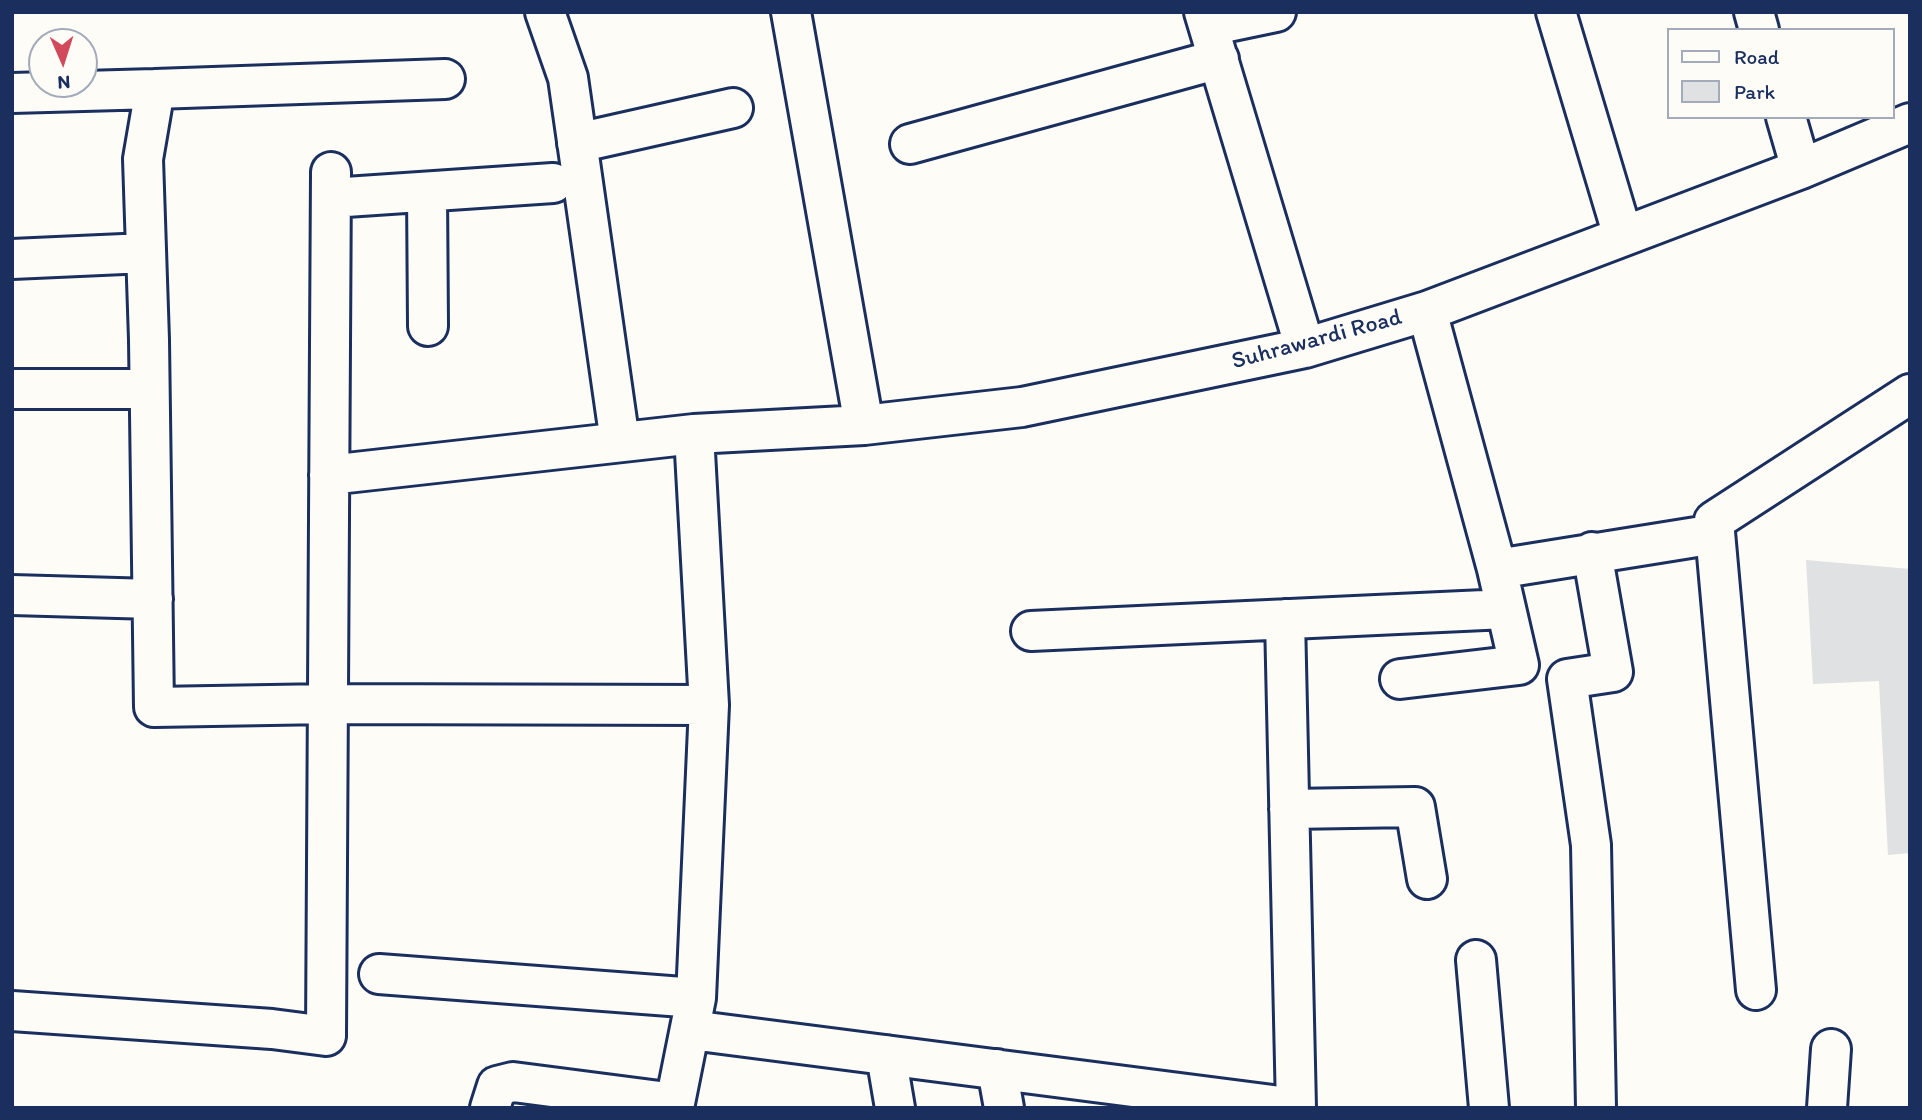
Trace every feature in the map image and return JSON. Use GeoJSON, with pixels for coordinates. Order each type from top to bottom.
{"type":"FeatureCollection","features":[{"type":"Feature","properties":{"kind":"street"},"geometry":{"type":"LineString","coordinates":[[545,12],[568,78],[621,442]]}},
{"type":"Feature","properties":{"kind":"street"},"geometry":{"type":"LineString","coordinates":[[791,12],[864,425]]}},
{"type":"Feature","properties":{"kind":"street"},"geometry":{"type":"LineString","coordinates":[[910,144],[1210,33],[1276,12]]}},
{"type":"Feature","properties":{"kind":"street"},"geometry":{"type":"LineString","coordinates":[[1556,12],[1623,236]]}},
{"type":"Feature","properties":{"kind":"street"},"geometry":{"type":"LineString","coordinates":[[1210,33],[1305,348]]}},
{"type":"Feature","properties":{"kind":"street"},"geometry":{"type":"LineString","coordinates":[[12,93],[446,79]]}},
{"type":"Feature","properties":{"kind":"street"},"geometry":{"type":"LineString","coordinates":[[155,89],[143,159],[154,707],[328,704],[709,705]]}},
{"type":"Feature","properties":{"kind":"street"},"geometry":{"type":"LineString","coordinates":[[577,143],[733,108]]}},
{"type":"Feature","properties":{"kind":"street"},"geometry":{"type":"LineString","coordinates":[[1787,119],[1801,169]]}},
{"type":"Feature","properties":{"kind":"street","name":"Suhrawardi Road"},"geometry":{"type":"LineString","coordinates":[[329,475],[694,433],[864,425],[1021,407],[1305,348],[1427,311],[1801,169],[1910,123]]}},
{"type":"Feature","properties":{"kind":"street"},"geometry":{"type":"LineString","coordinates":[[12,1011],[272,1029],[326,1037],[331,185],[427,191],[554,183]]}},
{"type":"Feature","properties":{"kind":"street"},"geometry":{"type":"LineString","coordinates":[[427,191],[428,326]]}},
{"type":"Feature","properties":{"kind":"street"},"geometry":{"type":"LineString","coordinates":[[12,259],[146,253]]}},
{"type":"Feature","properties":{"kind":"street"},"geometry":{"type":"LineString","coordinates":[[1400,679],[1519,665],[1497,569],[1427,311]]}},
{"type":"Feature","properties":{"kind":"street"},"geometry":{"type":"LineString","coordinates":[[12,389],[149,389]]}},
{"type":"Feature","properties":{"kind":"street"},"geometry":{"type":"LineString","coordinates":[[1756,990],[1714,521],[1910,394]]}},
{"type":"Feature","properties":{"kind":"street"},"geometry":{"type":"LineString","coordinates":[[490,1108],[497,1086],[513,1082],[675,1105],[694,1014],[709,705],[694,433]]}},
{"type":"Feature","properties":{"kind":"street"},"geometry":{"type":"LineString","coordinates":[[1497,569],[1715,534]]}},
{"type":"Feature","properties":{"kind":"street"},"geometry":{"type":"LineString","coordinates":[[1592,552],[1613,672],[1567,679],[1591,845],[1596,1108]]}},
{"type":"Feature","properties":{"kind":"street"},"geometry":{"type":"LineString","coordinates":[[12,595],[152,599]]}},
{"type":"Feature","properties":{"kind":"street"},"geometry":{"type":"LineString","coordinates":[[1031,631],[1506,609]]}},
{"type":"Feature","properties":{"kind":"street"},"geometry":{"type":"LineString","coordinates":[[379,974],[694,1014],[886,1055],[998,1069],[1159,1099],[1296,1108],[1285,620]]}},
{"type":"Feature","properties":{"kind":"street"},"geometry":{"type":"LineString","coordinates":[[1289,809],[1415,807],[1427,879]]}},
{"type":"Feature","properties":{"kind":"street"},"geometry":{"type":"LineString","coordinates":[[1476,960],[1489,1108]]}},
{"type":"Feature","properties":{"kind":"street"},"geometry":{"type":"LineString","coordinates":[[1827,1108],[1831,1049]]}},
{"type":"Feature","properties":{"kind":"street"},"geometry":{"type":"LineString","coordinates":[[886,1055],[895,1108]]}},
{"type":"Feature","properties":{"kind":"street"},"geometry":{"type":"LineString","coordinates":[[998,1069],[1004,1108]]}},
{"type":"Feature","properties":{"kind":"green space"},"geometry":{"type":"Polygon","coordinates":[[[1806,560],[1910,569],[1910,853],[1888,855],[1879,681],[1813,684],[1806,560]]]}}]}
